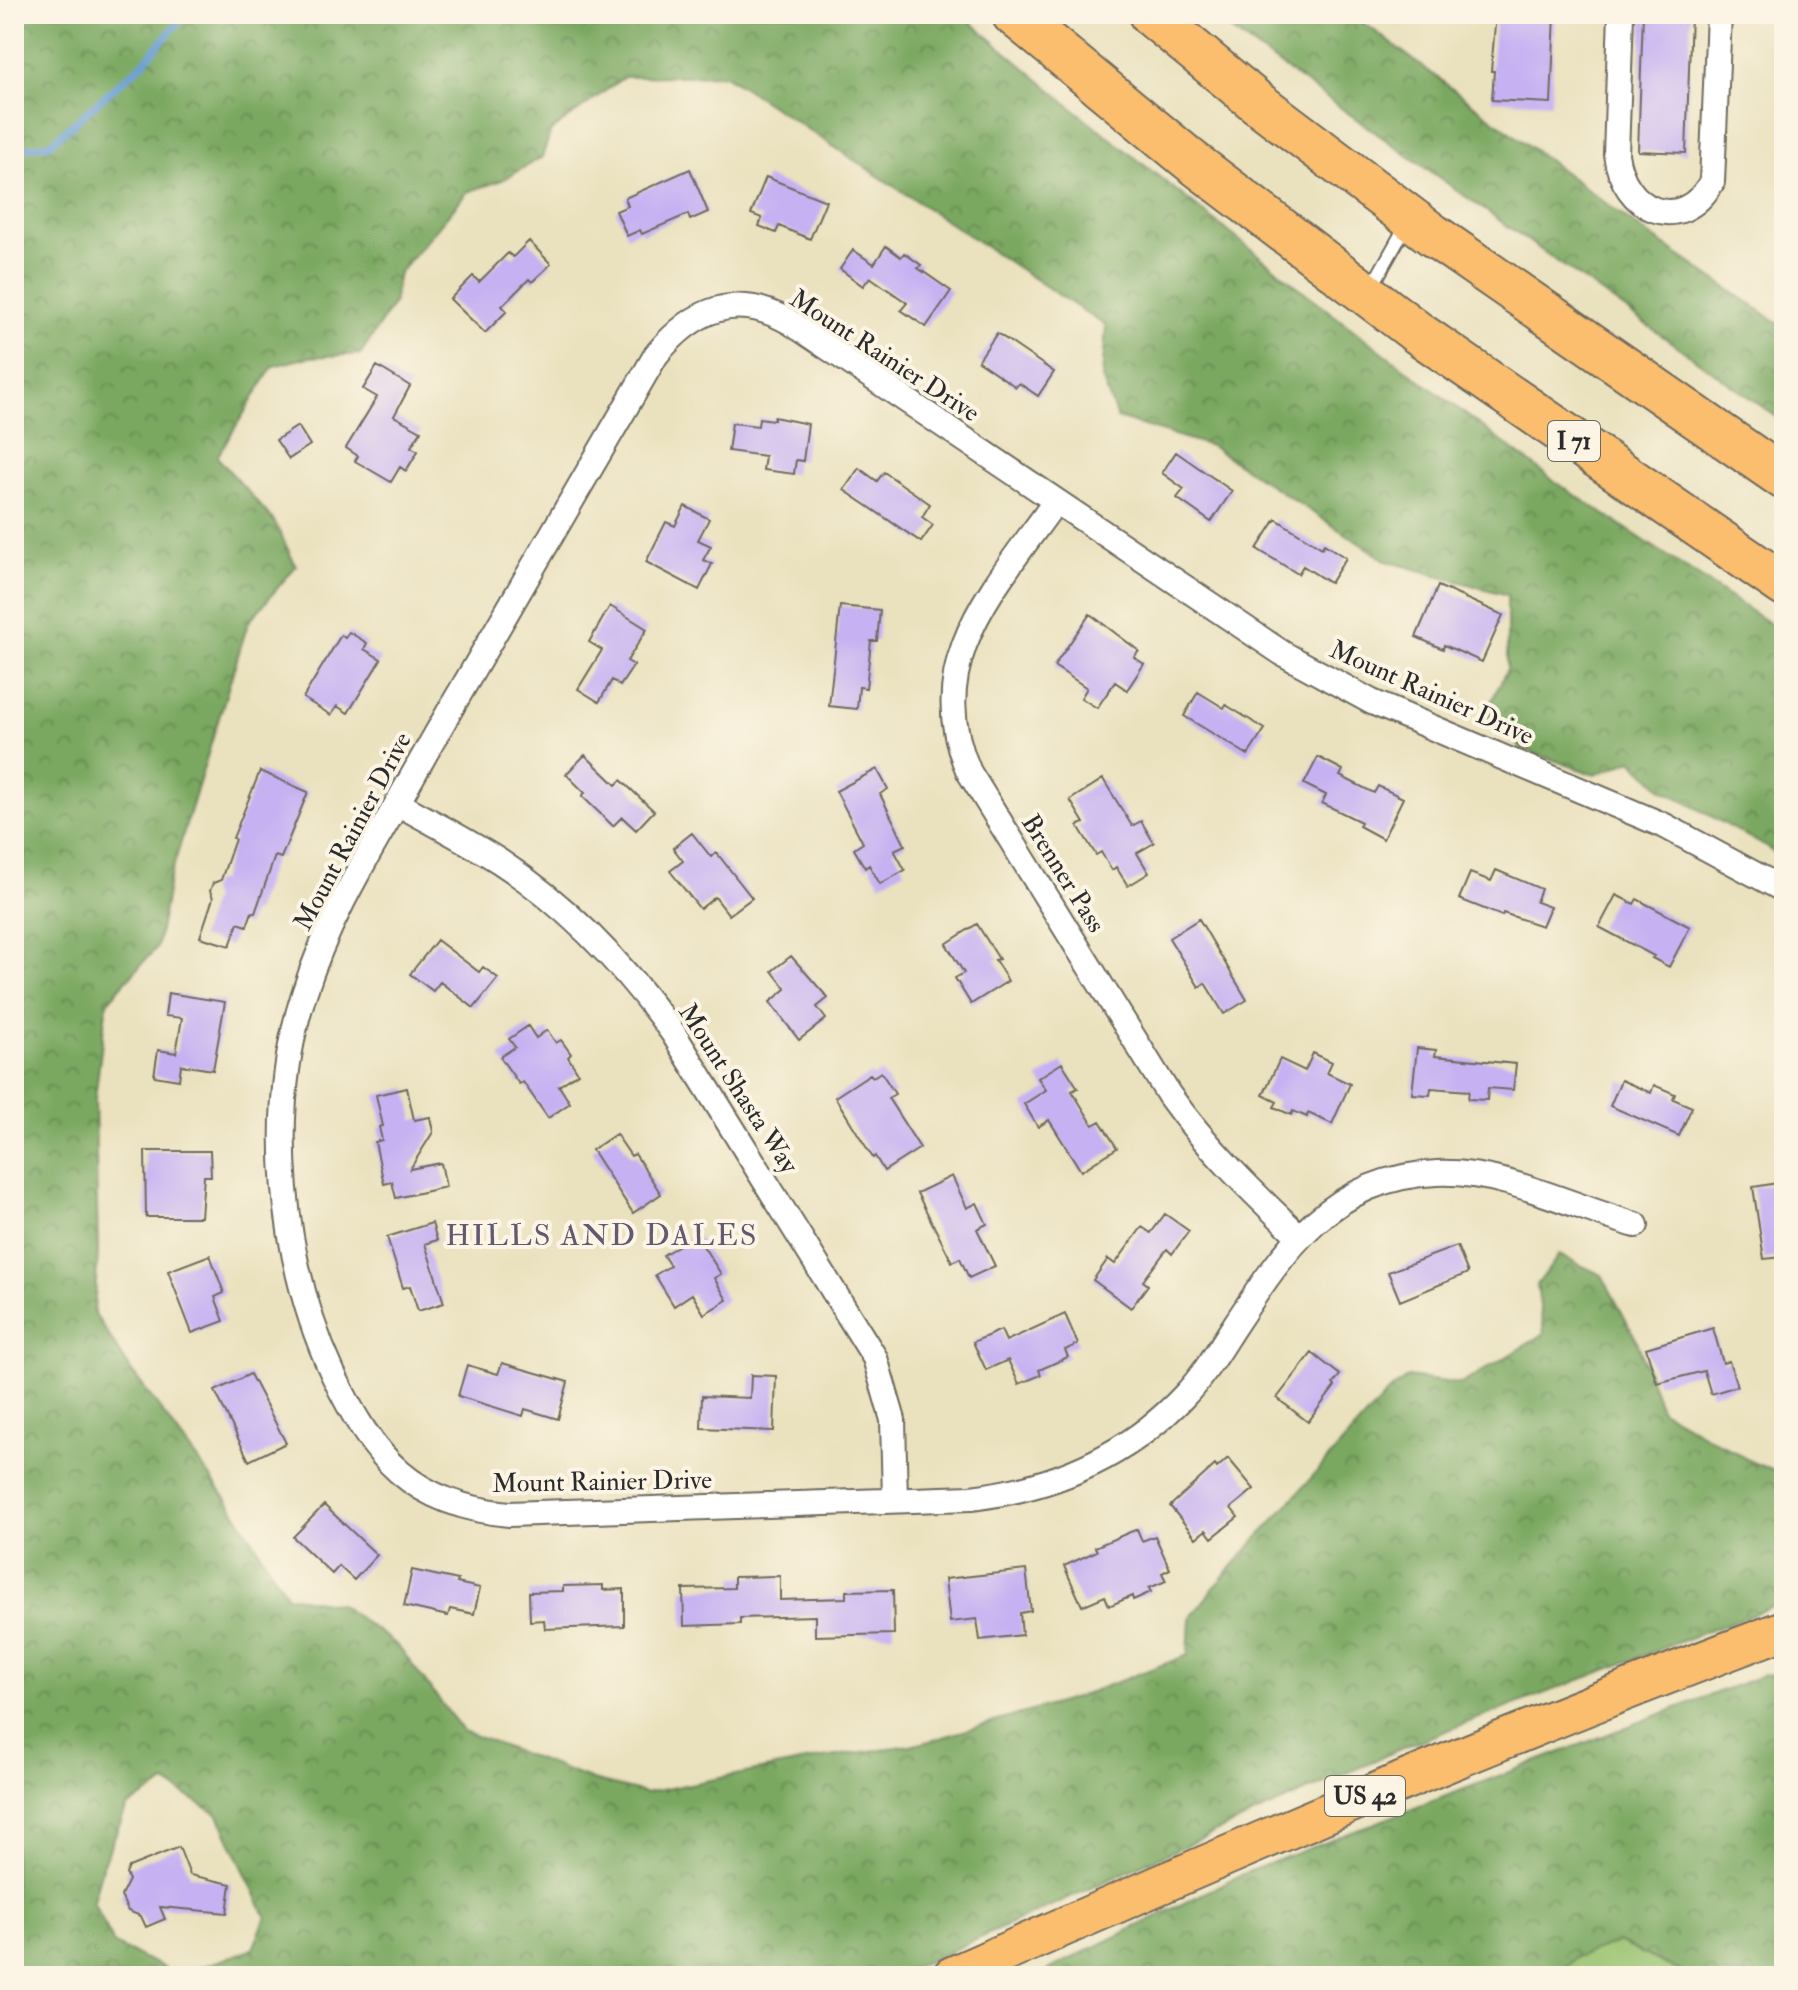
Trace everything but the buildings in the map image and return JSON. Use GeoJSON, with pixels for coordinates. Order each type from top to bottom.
{"type":"FeatureCollection","features":[{"type":"Feature","properties":{"kind":"highway","name":"I 71"},"geometry":{"type":"LineString","coordinates":[[1013,14],[1190,160],[1367,294],[1784,585]]}},
{"type":"Feature","properties":{"kind":"highway"},"geometry":{"type":"LineString","coordinates":[[1150,14],[1258,103],[1410,218],[1784,478]]}},
{"type":"Feature","properties":{"kind":"main road","name":"US 42"},"geometry":{"type":"LineString","coordinates":[[952,1976],[1386,1787],[1611,1695],[1784,1630]]}},
{"type":"Feature","properties":{"kind":"street"},"geometry":{"type":"LineString","coordinates":[[1621,14],[1618,172],[1634,198],[1649,209],[1674,212],[1690,208],[1705,195],[1712,182],[1719,14]]}},
{"type":"Feature","properties":{"kind":"street","name":"Mount Rainier Drive"},"geometry":{"type":"LineString","coordinates":[[1636,1225],[1520,1186],[1479,1176],[1438,1173],[1384,1180],[1327,1210],[1300,1237],[1276,1263],[1214,1359],[1187,1394],[1154,1425],[1112,1454],[1056,1481],[1012,1493],[971,1498],[509,1514],[476,1511],[446,1502],[411,1482],[379,1451],[350,1410],[324,1355],[305,1296],[288,1219],[283,1160],[291,1044],[316,960],[345,895],[656,355],[674,332],[698,316],[722,308],[750,307],[776,314],[1282,653],[1372,702],[1665,826],[1784,890]]}},
{"type":"Feature","properties":{"kind":"street","name":"Brenner Pass"},"geometry":{"type":"LineString","coordinates":[[1055,502],[981,608],[963,645],[956,665],[952,702],[954,729],[961,756],[1169,1095],[1229,1169],[1300,1237]]}},
{"type":"Feature","properties":{"kind":"street","name":"Mount Shasta Way"},"geometry":{"type":"LineString","coordinates":[[397,803],[501,863],[559,906],[601,944],[640,987],[875,1358],[893,1420],[895,1500]]}},
{"type":"Feature","properties":{"kind":"lane"},"geometry":{"type":"LineString","coordinates":[[1367,294],[1410,218]]}},
{"type":"Feature","properties":{"kind":"green space"},"geometry":{"type":"Polygon","coordinates":[[[14,14],[961,14],[1076,111],[1335,316],[1557,483],[1784,633],[1784,862],[1768,848],[1662,789],[1632,760],[1595,775],[1523,749],[1484,717],[1507,669],[1507,595],[1387,561],[1211,446],[1117,418],[1102,378],[1106,326],[725,75],[624,77],[551,131],[542,157],[502,180],[467,192],[399,273],[393,304],[361,354],[309,357],[273,366],[217,457],[274,521],[296,566],[248,623],[169,881],[157,947],[107,1002],[95,1098],[98,1253],[94,1313],[131,1370],[231,1505],[287,1596],[339,1604],[397,1645],[463,1731],[592,1780],[645,1793],[816,1759],[923,1743],[1072,1699],[1188,1655],[1190,1618],[1389,1391],[1408,1377],[1461,1384],[1544,1334],[1537,1285],[1559,1255],[1602,1275],[1637,1341],[1661,1410],[1752,1462],[1784,1475],[1784,1602],[1409,1745],[895,1976],[14,1976],[14,14]],[[166,1783],[127,1807],[103,1863],[93,1902],[114,1944],[178,1975],[253,1949],[266,1917],[218,1815],[166,1783]]]}},
{"type":"Feature","properties":{"kind":"green space"},"geometry":{"type":"Polygon","coordinates":[[[1208,14],[1352,14],[1639,228],[1784,327],[1784,422],[1208,14]]]}},
{"type":"Feature","properties":{"kind":"green space"},"geometry":{"type":"Polygon","coordinates":[[[1784,1674],[1784,1976],[1691,1976],[1618,1942],[1576,1957],[1556,1976],[1036,1976],[1247,1872],[1763,1675],[1784,1674]]]}},
{"type":"Feature","properties":{"kind":"green space"},"geometry":{"type":"Polygon","coordinates":[[[1618,1942],[1691,1976],[1556,1976],[1576,1957],[1618,1942]]]}},
{"type":"Feature","properties":{"kind":"waterway"},"geometry":{"type":"LineString","coordinates":[[14,150],[50,144],[142,64],[186,14]]}},
{"type":"Feature","properties":{"kind":"district","name":"HILLS AND DALES"},"geometry":{"type":"Point","coordinates":[602,1235]}}]}
